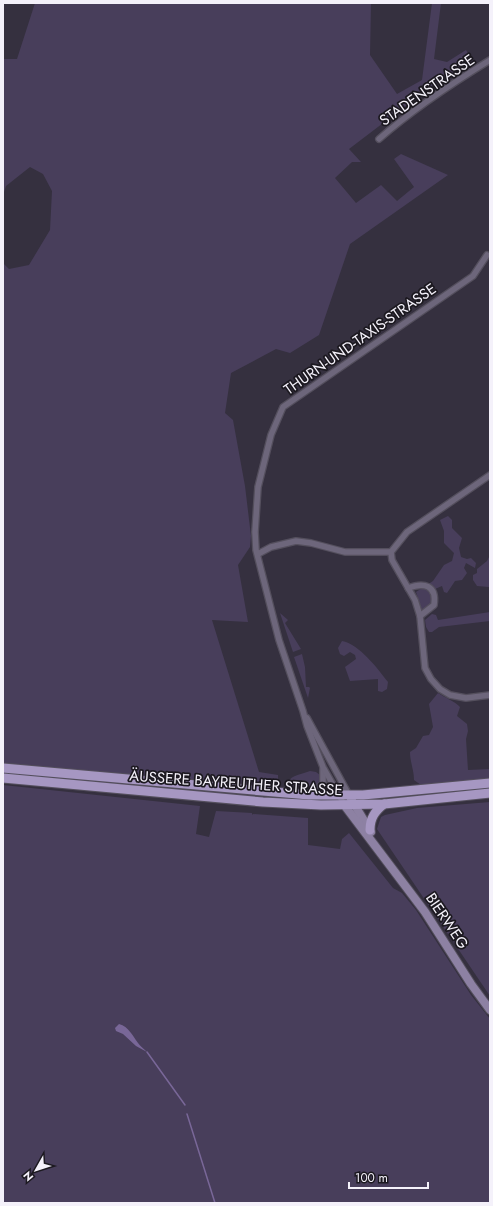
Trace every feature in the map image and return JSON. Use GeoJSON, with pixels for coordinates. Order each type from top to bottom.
{"type":"FeatureCollection","features":[{"type":"Feature","properties":{"kind":"main road","name":"ÄUSSERE BAYREUTHER STRASSE"},"geometry":{"type":"LineString","coordinates":[[3,768],[312,795],[339,796],[398,793],[490,783]]}},
{"type":"Feature","properties":{"kind":"main road","name":"ÄUSSERE BAYREUTHER STRASSE"},"geometry":{"type":"LineString","coordinates":[[3,778],[304,805],[384,804],[490,793]]}},
{"type":"Feature","properties":{"kind":"main road"},"geometry":{"type":"LineString","coordinates":[[349,795],[350,805]]}},
{"type":"Feature","properties":{"kind":"main road"},"geometry":{"type":"LineString","coordinates":[[370,830],[373,814],[384,804]]}},
{"type":"Feature","properties":{"kind":"main road","name":"BIERWEG"},"geometry":{"type":"LineString","coordinates":[[350,805],[370,830],[379,848]]}},
{"type":"Feature","properties":{"kind":"main road","name":"BIERWEG"},"geometry":{"type":"LineString","coordinates":[[350,805],[364,832],[379,848],[425,912],[471,984],[490,1010]]}},
{"type":"Feature","properties":{"kind":"street","name":"STADENSTRASSE"},"geometry":{"type":"LineString","coordinates":[[379,139],[395,125],[441,91],[490,60]]}},
{"type":"Feature","properties":{"kind":"street","name":"THURN-UND-TAXIS-STRASSE"},"geometry":{"type":"LineString","coordinates":[[339,796],[323,767],[312,742],[280,640],[256,550],[255,532],[258,487],[272,435],[283,407],[473,276],[487,255]]}},
{"type":"Feature","properties":{"kind":"street"},"geometry":{"type":"LineString","coordinates":[[258,554],[271,547],[296,541],[311,543],[345,552],[390,552],[407,532],[490,475]]}},
{"type":"Feature","properties":{"kind":"street"},"geometry":{"type":"LineString","coordinates":[[390,552],[392,560],[415,600],[420,616],[425,668],[431,679],[440,689],[450,695],[466,698],[490,695]]}},
{"type":"Feature","properties":{"kind":"street"},"geometry":{"type":"LineString","coordinates":[[408,588],[418,584],[426,586],[432,590],[435,597],[434,605],[420,616]]}},
{"type":"Feature","properties":{"kind":"street","name":"THURN-UND-TAXIS-STRASSE"},"geometry":{"type":"LineString","coordinates":[[303,711],[349,795]]}},
{"type":"Feature","properties":{"kind":"street"},"geometry":{"type":"LineString","coordinates":[[312,795],[323,783],[323,767]]}},
{"type":"Feature","properties":{"kind":"street","name":"BIERWEG"},"geometry":{"type":"LineString","coordinates":[[339,796],[350,805]]}},
{"type":"Feature","properties":{"kind":"shaded area"},"geometry":{"type":"Polygon","coordinates":[[[35,3],[371,3],[370,55],[397,94],[422,80],[432,3],[441,3],[434,59],[447,62],[466,50],[473,61],[437,82],[349,149],[361,162],[352,162],[335,178],[356,203],[381,185],[397,201],[414,187],[394,159],[401,154],[448,175],[350,244],[319,335],[290,353],[276,349],[231,373],[225,413],[233,420],[245,486],[251,536],[250,547],[238,565],[248,622],[212,620],[259,772],[278,775],[278,789],[3,765],[3,263],[9,269],[29,265],[50,230],[52,191],[43,174],[30,167],[6,186],[3,195],[3,59],[17,59],[35,3]]]}},
{"type":"Feature","properties":{"kind":"shaded area"},"geometry":{"type":"Polygon","coordinates":[[[448,516],[452,520],[452,528],[462,538],[459,548],[461,557],[467,559],[471,558],[476,563],[475,568],[466,563],[464,568],[467,573],[462,580],[455,581],[447,593],[444,592],[442,586],[435,589],[431,602],[423,613],[416,592],[433,581],[444,565],[452,561],[454,553],[444,543],[444,531],[440,520],[448,516]]]}},
{"type":"Feature","properties":{"kind":"shaded area"},"geometry":{"type":"Polygon","coordinates":[[[490,555],[490,600],[489,587],[477,586],[473,580],[473,575],[477,573],[477,569],[487,561],[490,555]]]}},
{"type":"Feature","properties":{"kind":"shaded area"},"geometry":{"type":"Polygon","coordinates":[[[490,612],[490,621],[439,627],[432,632],[429,632],[426,627],[425,620],[432,614],[436,615],[438,620],[490,612]]]}},
{"type":"Feature","properties":{"kind":"shaded area"},"geometry":{"type":"Polygon","coordinates":[[[280,613],[288,620],[285,623],[301,649],[293,652],[280,613]]]}},
{"type":"Feature","properties":{"kind":"shaded area"},"geometry":{"type":"Polygon","coordinates":[[[342,641],[355,647],[368,658],[388,682],[387,689],[382,692],[378,691],[378,679],[350,681],[345,667],[356,659],[355,655],[350,652],[344,656],[340,654],[338,648],[342,641]]]}},
{"type":"Feature","properties":{"kind":"shaded area"},"geometry":{"type":"Polygon","coordinates":[[[302,654],[305,667],[306,687],[310,688],[308,698],[294,657],[302,654]]]}},
{"type":"Feature","properties":{"kind":"shaded area"},"geometry":{"type":"Polygon","coordinates":[[[438,693],[453,701],[460,707],[457,716],[467,724],[468,731],[466,739],[468,770],[490,769],[490,780],[421,785],[414,780],[410,752],[416,748],[423,736],[429,735],[433,727],[429,704],[438,693]]]}},
{"type":"Feature","properties":{"kind":"shaded area"},"geometry":{"type":"Polygon","coordinates":[[[310,771],[316,772],[320,775],[320,780],[316,786],[310,787],[291,785],[288,782],[294,776],[310,771]]]}},
{"type":"Feature","properties":{"kind":"shaded area"},"geometry":{"type":"Polygon","coordinates":[[[3,772],[325,799],[325,800],[3,776],[3,772]]]}},
{"type":"Feature","properties":{"kind":"shaded area"},"geometry":{"type":"Polygon","coordinates":[[[3,785],[200,806],[196,834],[209,837],[216,811],[252,813],[252,815],[308,818],[308,845],[340,849],[342,839],[349,833],[393,888],[402,893],[416,910],[471,995],[490,1019],[490,1203],[3,1203],[3,785]]]}},
{"type":"Feature","properties":{"kind":"shaded area"},"geometry":{"type":"Polygon","coordinates":[[[490,802],[490,996],[377,829],[381,817],[385,815],[417,808],[490,802]]]}},
{"type":"Feature","properties":{"kind":"shaded area"},"geometry":{"type":"Polygon","coordinates":[[[119,1024],[128,1029],[147,1052],[136,1046],[123,1034],[116,1031],[115,1028],[119,1024]]]}},
{"type":"Feature","properties":{"kind":"waterway"},"geometry":{"type":"LineString","coordinates":[[147,1052],[185,1105]]}},
{"type":"Feature","properties":{"kind":"waterway"},"geometry":{"type":"LineString","coordinates":[[187,1114],[215,1203]]}}]}
